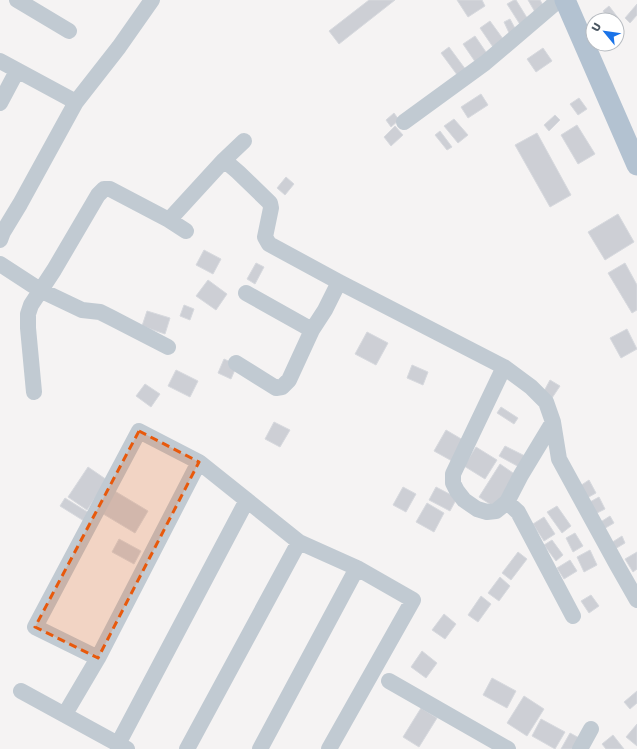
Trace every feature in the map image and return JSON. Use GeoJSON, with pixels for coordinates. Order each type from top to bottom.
{"type":"FeatureCollection","features":[{"type":"Feature","properties":{"kind":"main road"},"geometry":{"type":"LineString","coordinates":[[564,0],[637,165]]}},
{"type":"Feature","properties":{"kind":"street"},"geometry":{"type":"LineString","coordinates":[[17,0],[69,31]]}},
{"type":"Feature","properties":{"kind":"street"},"geometry":{"type":"LineString","coordinates":[[0,240],[3,232],[76,102],[119,47],[152,0]]}},
{"type":"Feature","properties":{"kind":"street"},"geometry":{"type":"LineString","coordinates":[[404,122],[484,63],[559,0]]}},
{"type":"Feature","properties":{"kind":"street"},"geometry":{"type":"LineString","coordinates":[[0,61],[76,102]]}},
{"type":"Feature","properties":{"kind":"street"},"geometry":{"type":"LineString","coordinates":[[0,103],[18,71]]}},
{"type":"Feature","properties":{"kind":"street"},"geometry":{"type":"LineString","coordinates":[[169,220],[224,160],[244,141]]}},
{"type":"Feature","properties":{"kind":"street"},"geometry":{"type":"LineString","coordinates":[[224,160],[270,203],[271,208],[265,237],[269,244],[339,282],[504,367],[531,387],[546,402],[552,422],[559,458],[609,552],[637,600]]}},
{"type":"Feature","properties":{"kind":"street"},"geometry":{"type":"LineString","coordinates":[[34,392],[28,314],[31,305],[54,270],[98,195],[104,189],[110,189],[169,220],[186,231]]}},
{"type":"Feature","properties":{"kind":"street"},"geometry":{"type":"LineString","coordinates":[[0,264],[40,290],[82,310],[100,312],[168,347]]}},
{"type":"Feature","properties":{"kind":"street"},"geometry":{"type":"LineString","coordinates":[[236,363],[276,388],[282,387],[289,380],[312,330],[325,310],[339,282]]}},
{"type":"Feature","properties":{"kind":"street"},"geometry":{"type":"LineString","coordinates":[[246,293],[312,330]]}},
{"type":"Feature","properties":{"kind":"street"},"geometry":{"type":"LineString","coordinates":[[504,367],[453,474],[453,483],[464,500],[476,509],[487,512],[496,511],[507,502],[552,422]]}},
{"type":"Feature","properties":{"kind":"street"},"geometry":{"type":"LineString","coordinates":[[98,658],[35,627],[139,431],[199,462],[299,542],[357,568],[413,600],[329,749]]}},
{"type":"Feature","properties":{"kind":"street"},"geometry":{"type":"LineString","coordinates":[[64,714],[98,658],[199,462]]}},
{"type":"Feature","properties":{"kind":"street"},"geometry":{"type":"LineString","coordinates":[[21,691],[123,746],[247,500]]}},
{"type":"Feature","properties":{"kind":"street"},"geometry":{"type":"LineString","coordinates":[[507,502],[518,512],[573,616]]}},
{"type":"Feature","properties":{"kind":"street"},"geometry":{"type":"LineString","coordinates":[[187,749],[299,542]]}},
{"type":"Feature","properties":{"kind":"street"},"geometry":{"type":"LineString","coordinates":[[260,749],[357,568]]}},
{"type":"Feature","properties":{"kind":"street"},"geometry":{"type":"LineString","coordinates":[[389,681],[508,749]]}},
{"type":"Feature","properties":{"kind":"street"},"geometry":{"type":"LineString","coordinates":[[580,749],[591,729]]}},
{"type":"Feature","properties":{"kind":"highlighted area"},"geometry":{"type":"Polygon","coordinates":[[[139,431],[199,462],[98,658],[35,627],[139,431]]]}},
{"type":"Feature","properties":{"kind":"building"},"geometry":{"type":"Polygon","coordinates":[[[369,0],[395,0],[339,44],[329,31],[369,0]]]}},
{"type":"Feature","properties":{"kind":"building"},"geometry":{"type":"Polygon","coordinates":[[[457,0],[482,0],[485,6],[468,17],[457,0]]]}},
{"type":"Feature","properties":{"kind":"building"},"geometry":{"type":"Polygon","coordinates":[[[516,0],[529,21],[521,26],[507,4],[516,0]]]}},
{"type":"Feature","properties":{"kind":"building"},"geometry":{"type":"Polygon","coordinates":[[[528,0],[540,0],[544,7],[535,12],[528,0]]]}},
{"type":"Feature","properties":{"kind":"building"},"geometry":{"type":"Polygon","coordinates":[[[637,4],[637,15],[630,23],[625,18],[637,4]]]}},
{"type":"Feature","properties":{"kind":"building"},"geometry":{"type":"Polygon","coordinates":[[[609,6],[614,12],[604,12],[603,11],[609,6]]]}},
{"type":"Feature","properties":{"kind":"building"},"geometry":{"type":"Polygon","coordinates":[[[510,19],[517,32],[510,35],[504,22],[510,19]]]}},
{"type":"Feature","properties":{"kind":"building"},"geometry":{"type":"Polygon","coordinates":[[[490,21],[506,43],[495,50],[480,28],[490,21]]]}},
{"type":"Feature","properties":{"kind":"building"},"geometry":{"type":"Polygon","coordinates":[[[475,36],[488,55],[476,63],[463,44],[475,36]]]}},
{"type":"Feature","properties":{"kind":"building"},"geometry":{"type":"Polygon","coordinates":[[[449,47],[466,70],[458,76],[441,53],[449,47]]]}},
{"type":"Feature","properties":{"kind":"building"},"geometry":{"type":"Polygon","coordinates":[[[543,48],[552,61],[536,72],[527,59],[543,48]]]}},
{"type":"Feature","properties":{"kind":"building"},"geometry":{"type":"Polygon","coordinates":[[[481,94],[488,105],[468,118],[461,107],[481,94]]]}},
{"type":"Feature","properties":{"kind":"building"},"geometry":{"type":"Polygon","coordinates":[[[579,98],[587,109],[578,115],[570,104],[579,98]]]}},
{"type":"Feature","properties":{"kind":"building"},"geometry":{"type":"Polygon","coordinates":[[[394,113],[399,120],[391,127],[386,120],[394,113]]]}},
{"type":"Feature","properties":{"kind":"building"},"geometry":{"type":"Polygon","coordinates":[[[555,115],[560,120],[549,131],[544,125],[555,115]]]}},
{"type":"Feature","properties":{"kind":"building"},"geometry":{"type":"Polygon","coordinates":[[[454,119],[468,135],[458,143],[444,126],[454,119]]]}},
{"type":"Feature","properties":{"kind":"building"},"geometry":{"type":"Polygon","coordinates":[[[577,125],[595,154],[578,164],[561,135],[577,125]]]}},
{"type":"Feature","properties":{"kind":"building"},"geometry":{"type":"Polygon","coordinates":[[[395,126],[403,135],[391,146],[384,137],[395,126]]]}},
{"type":"Feature","properties":{"kind":"building"},"geometry":{"type":"Polygon","coordinates":[[[440,131],[452,147],[447,150],[435,135],[440,131]]]}},
{"type":"Feature","properties":{"kind":"building"},"geometry":{"type":"Polygon","coordinates":[[[537,133],[571,195],[550,207],[515,145],[537,133]]]}},
{"type":"Feature","properties":{"kind":"building"},"geometry":{"type":"Polygon","coordinates":[[[286,177],[294,184],[285,195],[277,188],[286,177]]]}},
{"type":"Feature","properties":{"kind":"building"},"geometry":{"type":"Polygon","coordinates":[[[618,214],[634,242],[605,260],[588,232],[618,214]]]}},
{"type":"Feature","properties":{"kind":"building"},"geometry":{"type":"Polygon","coordinates":[[[204,250],[221,259],[213,274],[196,265],[204,250]]]}},
{"type":"Feature","properties":{"kind":"building"},"geometry":{"type":"Polygon","coordinates":[[[256,263],[264,267],[255,284],[247,279],[256,263]]]}},
{"type":"Feature","properties":{"kind":"building"},"geometry":{"type":"Polygon","coordinates":[[[625,263],[637,285],[637,310],[632,313],[608,273],[625,263]]]}},
{"type":"Feature","properties":{"kind":"building"},"geometry":{"type":"Polygon","coordinates":[[[208,280],[227,294],[216,310],[196,296],[208,280]]]}},
{"type":"Feature","properties":{"kind":"building"},"geometry":{"type":"Polygon","coordinates":[[[184,305],[194,309],[190,320],[180,316],[184,305]]]}},
{"type":"Feature","properties":{"kind":"building"},"geometry":{"type":"Polygon","coordinates":[[[147,311],[170,318],[165,334],[142,326],[147,311]]]}},
{"type":"Feature","properties":{"kind":"building"},"geometry":{"type":"Polygon","coordinates":[[[627,329],[637,349],[621,358],[610,338],[627,329]]]}},
{"type":"Feature","properties":{"kind":"building"},"geometry":{"type":"Polygon","coordinates":[[[367,332],[388,343],[376,365],[355,354],[367,332]]]}},
{"type":"Feature","properties":{"kind":"building"},"geometry":{"type":"Polygon","coordinates":[[[224,359],[237,365],[231,379],[218,373],[224,359]]]}},
{"type":"Feature","properties":{"kind":"building"},"geometry":{"type":"Polygon","coordinates":[[[412,365],[428,372],[423,385],[407,378],[412,365]]]}},
{"type":"Feature","properties":{"kind":"building"},"geometry":{"type":"Polygon","coordinates":[[[176,370],[198,381],[190,397],[168,386],[176,370]]]}},
{"type":"Feature","properties":{"kind":"building"},"geometry":{"type":"Polygon","coordinates":[[[550,380],[560,386],[552,398],[543,393],[550,380]]]}},
{"type":"Feature","properties":{"kind":"building"},"geometry":{"type":"Polygon","coordinates":[[[145,384],[160,394],[151,407],[136,396],[145,384]]]}},
{"type":"Feature","properties":{"kind":"building"},"geometry":{"type":"Polygon","coordinates":[[[501,407],[518,418],[514,424],[497,413],[501,407]]]}},
{"type":"Feature","properties":{"kind":"building"},"geometry":{"type":"Polygon","coordinates":[[[274,422],[290,430],[280,447],[265,439],[274,422]]]}},
{"type":"Feature","properties":{"kind":"building"},"geometry":{"type":"Polygon","coordinates":[[[446,430],[463,440],[452,461],[434,451],[446,430]]]}},
{"type":"Feature","properties":{"kind":"building"},"geometry":{"type":"Polygon","coordinates":[[[505,446],[527,457],[521,468],[499,456],[505,446]]]}},
{"type":"Feature","properties":{"kind":"building"},"geometry":{"type":"Polygon","coordinates":[[[476,447],[497,460],[485,479],[464,466],[476,447]]]}},
{"type":"Feature","properties":{"kind":"building"},"geometry":{"type":"Polygon","coordinates":[[[500,464],[516,475],[496,508],[479,497],[500,464]]]}},
{"type":"Feature","properties":{"kind":"building"},"geometry":{"type":"Polygon","coordinates":[[[88,467],[107,480],[87,510],[68,497],[88,467]]]}},
{"type":"Feature","properties":{"kind":"building"},"geometry":{"type":"Polygon","coordinates":[[[589,480],[596,493],[587,498],[580,486],[589,480]]]}},
{"type":"Feature","properties":{"kind":"building"},"geometry":{"type":"Polygon","coordinates":[[[403,487],[416,494],[406,512],[393,505],[403,487]]]}},
{"type":"Feature","properties":{"kind":"building"},"geometry":{"type":"Polygon","coordinates":[[[436,487],[457,498],[450,511],[429,500],[436,487]]]}},
{"type":"Feature","properties":{"kind":"building"},"geometry":{"type":"Polygon","coordinates":[[[113,490],[148,511],[135,533],[100,512],[113,490]]]}},
{"type":"Feature","properties":{"kind":"building"},"geometry":{"type":"Polygon","coordinates":[[[599,497],[605,509],[595,514],[588,503],[599,497]]]}},
{"type":"Feature","properties":{"kind":"building"},"geometry":{"type":"Polygon","coordinates":[[[65,498],[89,513],[84,521],[60,506],[65,498]]]}},
{"type":"Feature","properties":{"kind":"building"},"geometry":{"type":"Polygon","coordinates":[[[427,503],[444,513],[434,532],[416,522],[427,503]]]}},
{"type":"Feature","properties":{"kind":"building"},"geometry":{"type":"Polygon","coordinates":[[[557,506],[571,526],[562,533],[547,512],[557,506]]]}},
{"type":"Feature","properties":{"kind":"building"},"geometry":{"type":"Polygon","coordinates":[[[610,516],[614,523],[602,530],[599,523],[610,516]]]}},
{"type":"Feature","properties":{"kind":"building"},"geometry":{"type":"Polygon","coordinates":[[[544,517],[555,534],[544,541],[533,524],[544,517]]]}},
{"type":"Feature","properties":{"kind":"building"},"geometry":{"type":"Polygon","coordinates":[[[575,533],[583,546],[573,552],[566,538],[575,533]]]}},
{"type":"Feature","properties":{"kind":"building"},"geometry":{"type":"Polygon","coordinates":[[[622,536],[625,543],[615,549],[611,543],[622,536]]]}},
{"type":"Feature","properties":{"kind":"building"},"geometry":{"type":"Polygon","coordinates":[[[119,539],[141,551],[134,564],[112,552],[119,539]]]}},
{"type":"Feature","properties":{"kind":"building"},"geometry":{"type":"Polygon","coordinates":[[[552,540],[563,555],[556,561],[544,545],[552,540]]]}},
{"type":"Feature","properties":{"kind":"building"},"geometry":{"type":"Polygon","coordinates":[[[590,550],[597,565],[584,572],[577,557],[590,550]]]}},
{"type":"Feature","properties":{"kind":"building"},"geometry":{"type":"Polygon","coordinates":[[[518,552],[527,559],[511,580],[502,573],[518,552]]]}},
{"type":"Feature","properties":{"kind":"building"},"geometry":{"type":"Polygon","coordinates":[[[637,552],[637,569],[633,572],[625,559],[637,552]]]}},
{"type":"Feature","properties":{"kind":"building"},"geometry":{"type":"Polygon","coordinates":[[[570,560],[577,571],[564,579],[557,568],[570,560]]]}},
{"type":"Feature","properties":{"kind":"building"},"geometry":{"type":"Polygon","coordinates":[[[500,577],[510,586],[499,601],[488,593],[500,577]]]}},
{"type":"Feature","properties":{"kind":"building"},"geometry":{"type":"Polygon","coordinates":[[[591,595],[599,606],[589,613],[581,601],[591,595]]]}},
{"type":"Feature","properties":{"kind":"building"},"geometry":{"type":"Polygon","coordinates":[[[481,596],[491,604],[478,622],[468,615],[481,596]]]}},
{"type":"Feature","properties":{"kind":"building"},"geometry":{"type":"Polygon","coordinates":[[[444,614],[456,624],[445,639],[432,630],[444,614]]]}},
{"type":"Feature","properties":{"kind":"building"},"geometry":{"type":"Polygon","coordinates":[[[422,651],[437,663],[426,678],[411,667],[422,651]]]}},
{"type":"Feature","properties":{"kind":"building"},"geometry":{"type":"Polygon","coordinates":[[[492,678],[516,691],[507,708],[483,695],[492,678]]]}},
{"type":"Feature","properties":{"kind":"building"},"geometry":{"type":"Polygon","coordinates":[[[637,691],[637,703],[630,709],[624,702],[637,691]]]}},
{"type":"Feature","properties":{"kind":"building"},"geometry":{"type":"Polygon","coordinates":[[[524,696],[544,709],[527,736],[507,723],[524,696]]]}},
{"type":"Feature","properties":{"kind":"building"},"geometry":{"type":"Polygon","coordinates":[[[421,708],[437,718],[419,747],[403,737],[421,708]]]}},
{"type":"Feature","properties":{"kind":"building"},"geometry":{"type":"Polygon","coordinates":[[[541,719],[565,732],[555,749],[532,736],[541,719]]]}},
{"type":"Feature","properties":{"kind":"building"},"geometry":{"type":"Polygon","coordinates":[[[637,724],[637,746],[626,737],[637,724]]]}},
{"type":"Feature","properties":{"kind":"building"},"geometry":{"type":"Polygon","coordinates":[[[570,733],[581,739],[576,749],[561,749],[570,733]]]}},
{"type":"Feature","properties":{"kind":"building"},"geometry":{"type":"Polygon","coordinates":[[[613,735],[624,749],[606,749],[602,744],[613,735]]]}}]}
